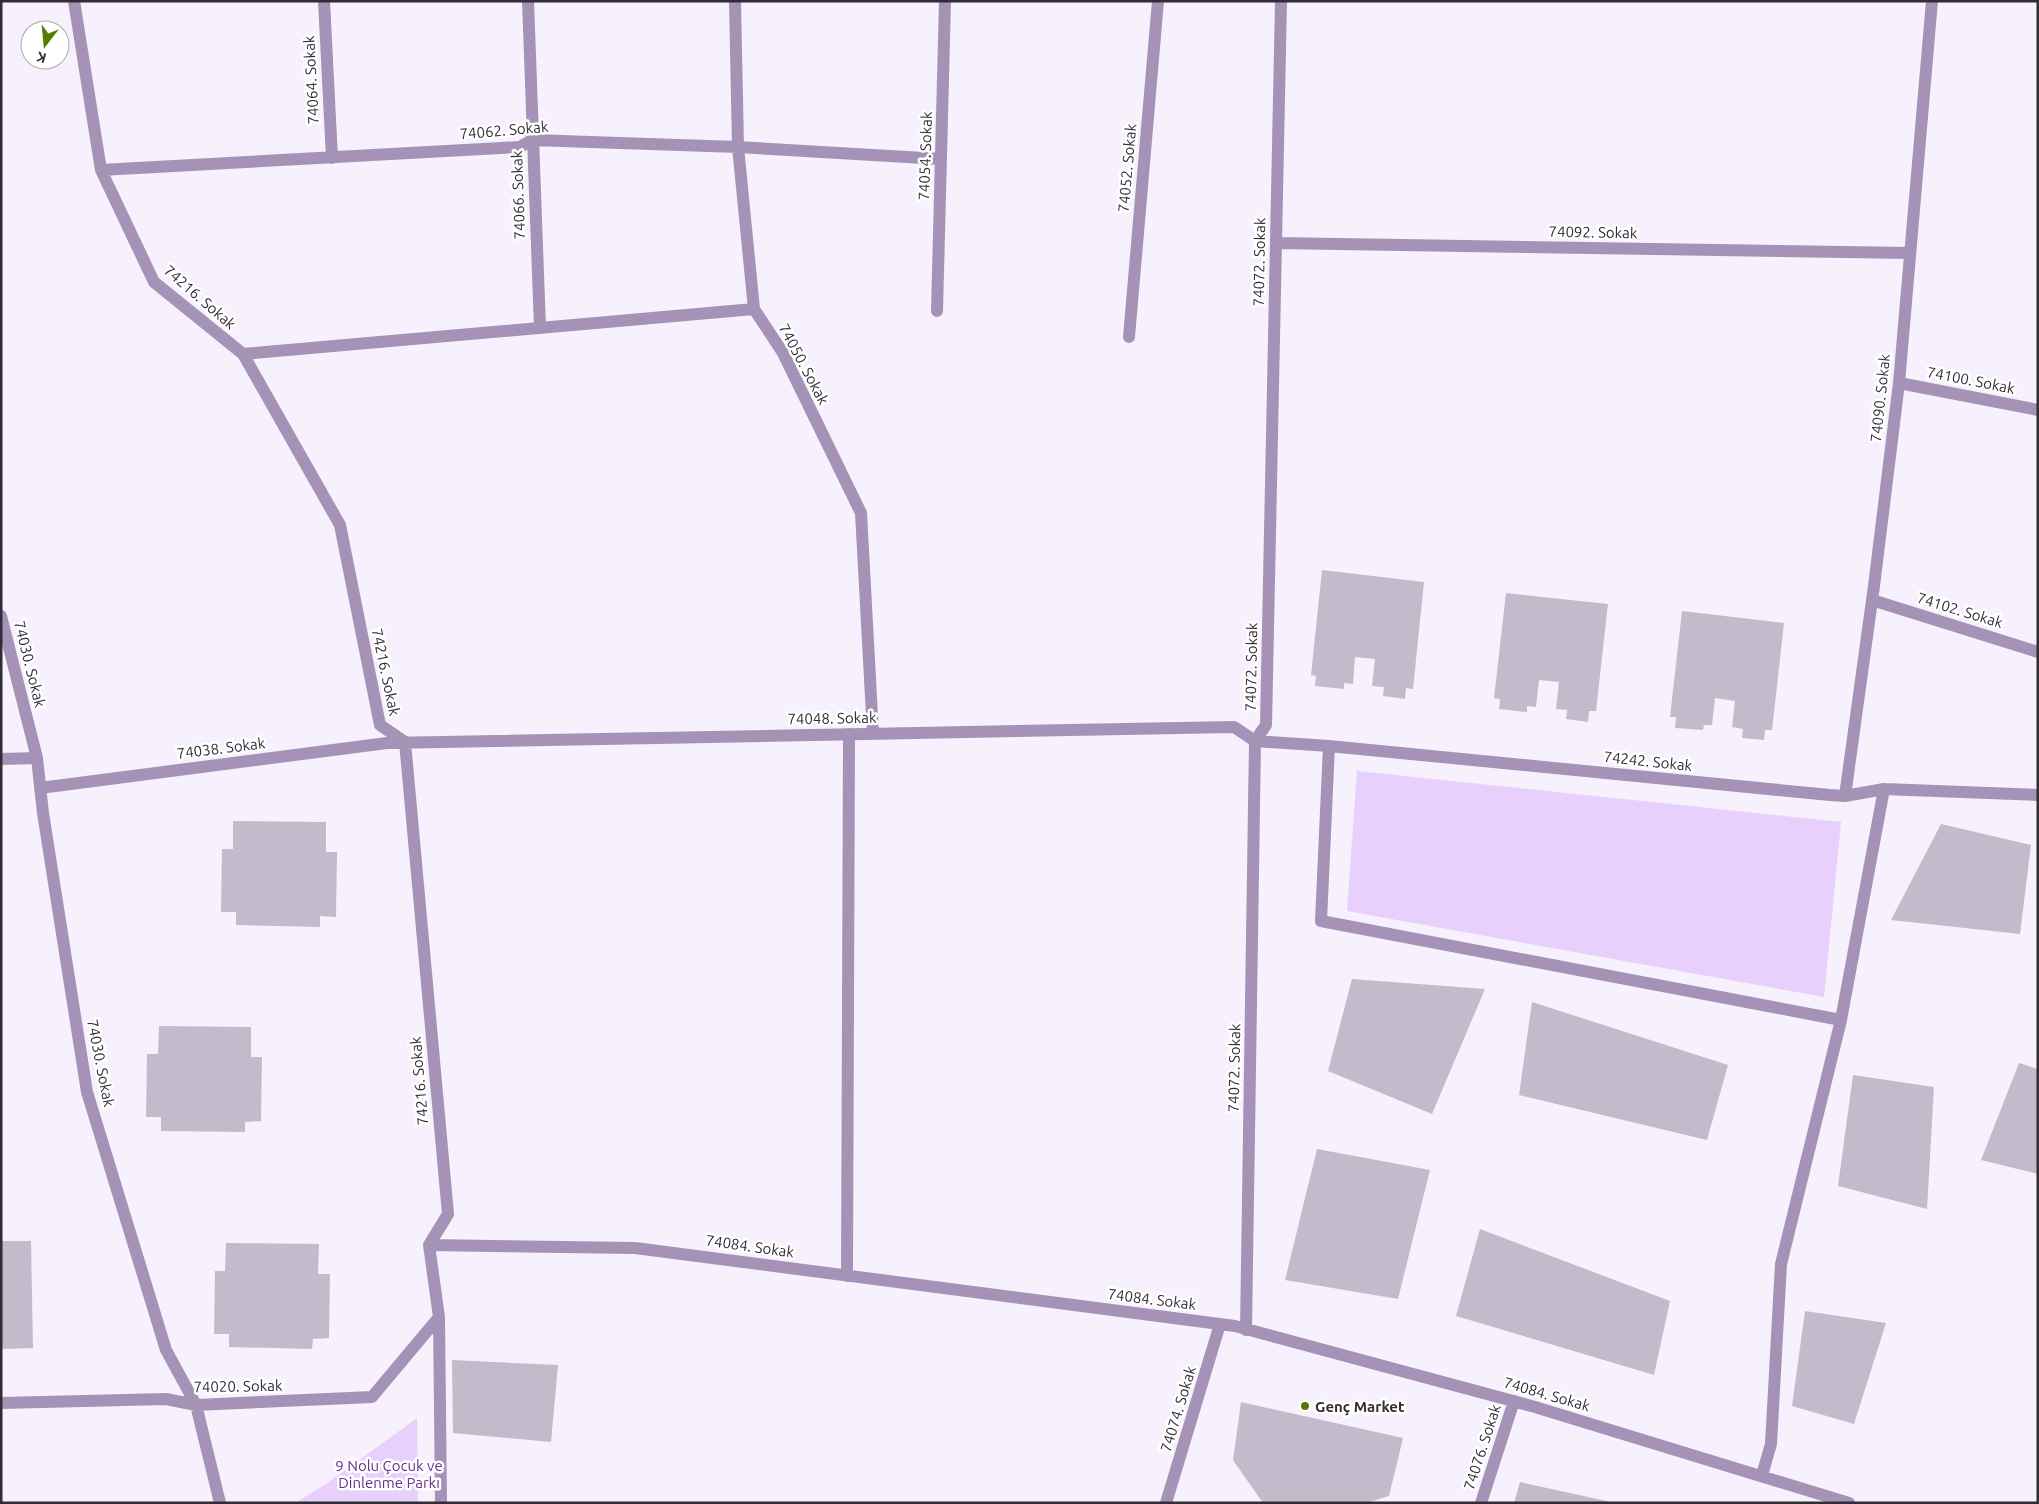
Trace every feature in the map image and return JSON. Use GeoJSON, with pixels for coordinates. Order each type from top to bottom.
{"type":"FeatureCollection","features":[{"type":"Feature","properties":{"kind":"street","name":"74216. Sokak"},"geometry":{"type":"LineString","coordinates":[[74,1],[101,170],[154,282],[243,354],[340,525],[380,725],[405,742],[448,1214],[429,1245]]}},
{"type":"Feature","properties":{"kind":"street","name":"74064. Sokak"},"geometry":{"type":"LineString","coordinates":[[324,1],[332,158]]}},
{"type":"Feature","properties":{"kind":"street","name":"74066. Sokak"},"geometry":{"type":"LineString","coordinates":[[528,1],[540,328]]}},
{"type":"Feature","properties":{"kind":"street","name":"74050. Sokak"},"geometry":{"type":"LineString","coordinates":[[735,1],[738,147],[754,309],[783,353],[861,512],[873,734]]}},
{"type":"Feature","properties":{"kind":"street","name":"74054. Sokak"},"geometry":{"type":"LineString","coordinates":[[937,311],[946,1]]}},
{"type":"Feature","properties":{"kind":"street","name":"74052. Sokak"},"geometry":{"type":"LineString","coordinates":[[1129,337],[1158,1]]}},
{"type":"Feature","properties":{"kind":"street","name":"74072. Sokak"},"geometry":{"type":"LineString","coordinates":[[1246,1330],[1255,741],[1266,725],[1281,1]]}},
{"type":"Feature","properties":{"kind":"street","name":"74090. Sokak"},"geometry":{"type":"LineString","coordinates":[[1845,796],[1899,382],[1932,1]]}},
{"type":"Feature","properties":{"kind":"street","name":"74062. Sokak"},"geometry":{"type":"LineString","coordinates":[[101,170],[520,147],[532,140],[738,147],[941,159]]}},
{"type":"Feature","properties":{"kind":"street","name":"74092. Sokak"},"geometry":{"type":"LineString","coordinates":[[1276,243],[1910,253]]}},
{"type":"Feature","properties":{"kind":"street"},"geometry":{"type":"LineString","coordinates":[[243,354],[754,309]]}},
{"type":"Feature","properties":{"kind":"street","name":"74100. Sokak"},"geometry":{"type":"LineString","coordinates":[[1899,382],[2038,410]]}},
{"type":"Feature","properties":{"kind":"street","name":"74102. Sokak"},"geometry":{"type":"LineString","coordinates":[[1872,600],[2038,652]]}},
{"type":"Feature","properties":{"kind":"street","name":"74030. Sokak"},"geometry":{"type":"LineString","coordinates":[[1,616],[37,758],[87,1092],[166,1350],[196,1405],[220,1503]]}},
{"type":"Feature","properties":{"kind":"street","name":"74048. Sokak"},"geometry":{"type":"LineString","coordinates":[[405,742],[1234,727],[1255,741]]}},
{"type":"Feature","properties":{"kind":"street"},"geometry":{"type":"LineString","coordinates":[[847,1276],[849,734]]}},
{"type":"Feature","properties":{"kind":"street","name":"74242. Sokak"},"geometry":{"type":"LineString","coordinates":[[1255,741],[1329,746],[1845,796],[1884,790],[2038,795]]}},
{"type":"Feature","properties":{"kind":"street","name":"74038. Sokak"},"geometry":{"type":"LineString","coordinates":[[40,788],[405,742]]}},
{"type":"Feature","properties":{"kind":"street"},"geometry":{"type":"LineString","coordinates":[[1329,746],[1321,921],[1841,1020]]}},
{"type":"Feature","properties":{"kind":"street"},"geometry":{"type":"LineString","coordinates":[[1,759],[37,758]]}},
{"type":"Feature","properties":{"kind":"street"},"geometry":{"type":"LineString","coordinates":[[1762,1475],[1771,1444],[1781,1264],[1841,1020],[1884,790]]}},
{"type":"Feature","properties":{"kind":"street"},"geometry":{"type":"LineString","coordinates":[[429,1245],[439,1317],[443,1502]]}},
{"type":"Feature","properties":{"kind":"street","name":"74084. Sokak"},"geometry":{"type":"LineString","coordinates":[[429,1245],[635,1248],[1220,1324],[1514,1401],[1849,1503]]}},
{"type":"Feature","properties":{"kind":"street","name":"74020. Sokak"},"geometry":{"type":"LineString","coordinates":[[1,1403],[166,1399],[196,1405],[372,1397],[439,1317]]}},
{"type":"Feature","properties":{"kind":"street","name":"74074. Sokak"},"geometry":{"type":"LineString","coordinates":[[1166,1503],[1220,1324]]}},
{"type":"Feature","properties":{"kind":"street","name":"74076. Sokak"},"geometry":{"type":"LineString","coordinates":[[1480,1503],[1514,1401]]}},
{"type":"Feature","properties":{"kind":"green space"},"geometry":{"type":"Polygon","coordinates":[[[1357,771],[1841,822],[1824,997],[1347,911],[1357,771]]]}},
{"type":"Feature","properties":{"kind":"green space","name":"9 Nolu Çocuk ve Dinlenme Parkı"},"geometry":{"type":"Polygon","coordinates":[[[417,1418],[418,1503],[295,1503],[326,1484],[417,1418]]]}},
{"type":"Feature","properties":{"kind":"building"},"geometry":{"type":"Polygon","coordinates":[[[1322,570],[1424,582],[1413,689],[1406,688],[1405,699],[1383,696],[1384,687],[1372,686],[1375,659],[1355,657],[1353,684],[1344,683],[1344,689],[1315,686],[1316,676],[1311,675],[1322,570]]]}},
{"type":"Feature","properties":{"kind":"building"},"geometry":{"type":"Polygon","coordinates":[[[1506,593],[1608,604],[1596,711],[1589,711],[1588,722],[1566,719],[1567,710],[1556,709],[1559,682],[1539,680],[1536,707],[1527,706],[1527,712],[1499,709],[1500,699],[1494,698],[1506,593]]]}},
{"type":"Feature","properties":{"kind":"building"},"geometry":{"type":"Polygon","coordinates":[[[1682,611],[1784,623],[1772,730],[1765,730],[1764,740],[1742,738],[1743,729],[1732,727],[1735,701],[1715,698],[1712,725],[1704,725],[1703,730],[1675,728],[1676,717],[1670,717],[1682,611]]]}},
{"type":"Feature","properties":{"kind":"building"},"geometry":{"type":"Polygon","coordinates":[[[233,821],[326,822],[326,852],[337,852],[336,917],[320,916],[320,927],[236,925],[236,912],[221,912],[222,849],[233,849],[233,821]]]}},
{"type":"Feature","properties":{"kind":"building"},"geometry":{"type":"Polygon","coordinates":[[[1941,824],[2031,845],[2020,934],[1891,920],[1941,824]]]}},
{"type":"Feature","properties":{"kind":"building"},"geometry":{"type":"Polygon","coordinates":[[[1352,979],[1485,989],[1432,1114],[1328,1071],[1352,979]]]}},
{"type":"Feature","properties":{"kind":"building"},"geometry":{"type":"Polygon","coordinates":[[[1532,1002],[1728,1065],[1707,1140],[1519,1095],[1532,1002]]]}},
{"type":"Feature","properties":{"kind":"building"},"geometry":{"type":"Polygon","coordinates":[[[159,1026],[251,1027],[251,1057],[262,1057],[261,1121],[245,1122],[245,1132],[161,1131],[161,1117],[146,1117],[147,1054],[158,1054],[159,1026]]]}},
{"type":"Feature","properties":{"kind":"building"},"geometry":{"type":"Polygon","coordinates":[[[2019,1063],[2038,1069],[2038,1174],[1981,1160],[2019,1063]]]}},
{"type":"Feature","properties":{"kind":"building"},"geometry":{"type":"Polygon","coordinates":[[[1853,1075],[1934,1087],[1927,1209],[1838,1186],[1853,1075]]]}},
{"type":"Feature","properties":{"kind":"building"},"geometry":{"type":"Polygon","coordinates":[[[1317,1149],[1430,1170],[1398,1299],[1285,1280],[1317,1149]]]}},
{"type":"Feature","properties":{"kind":"building"},"geometry":{"type":"Polygon","coordinates":[[[1480,1229],[1670,1301],[1654,1375],[1456,1316],[1480,1229]]]}},
{"type":"Feature","properties":{"kind":"building"},"geometry":{"type":"Polygon","coordinates":[[[1,1241],[31,1241],[33,1348],[1,1349],[1,1241]]]}},
{"type":"Feature","properties":{"kind":"building"},"geometry":{"type":"Polygon","coordinates":[[[226,1243],[319,1244],[318,1274],[330,1274],[329,1338],[313,1339],[312,1349],[229,1347],[229,1334],[214,1334],[215,1271],[225,1271],[226,1243]]]}},
{"type":"Feature","properties":{"kind":"building"},"geometry":{"type":"Polygon","coordinates":[[[1805,1311],[1886,1323],[1854,1424],[1792,1406],[1805,1311]]]}},
{"type":"Feature","properties":{"kind":"building"},"geometry":{"type":"Polygon","coordinates":[[[452,1360],[558,1365],[551,1442],[453,1433],[452,1360]]]}},
{"type":"Feature","properties":{"kind":"building"},"geometry":{"type":"Polygon","coordinates":[[[1241,1402],[1403,1438],[1389,1496],[1366,1503],[1263,1503],[1233,1460],[1241,1402]]]}},
{"type":"Feature","properties":{"kind":"building"},"geometry":{"type":"Polygon","coordinates":[[[1520,1482],[1611,1502],[1611,1503],[1514,1503],[1520,1482]]]}},
{"type":"Feature","properties":{"kind":"place","name":"Genç Market"},"geometry":{"type":"Point","coordinates":[1305,1406]}}]}
